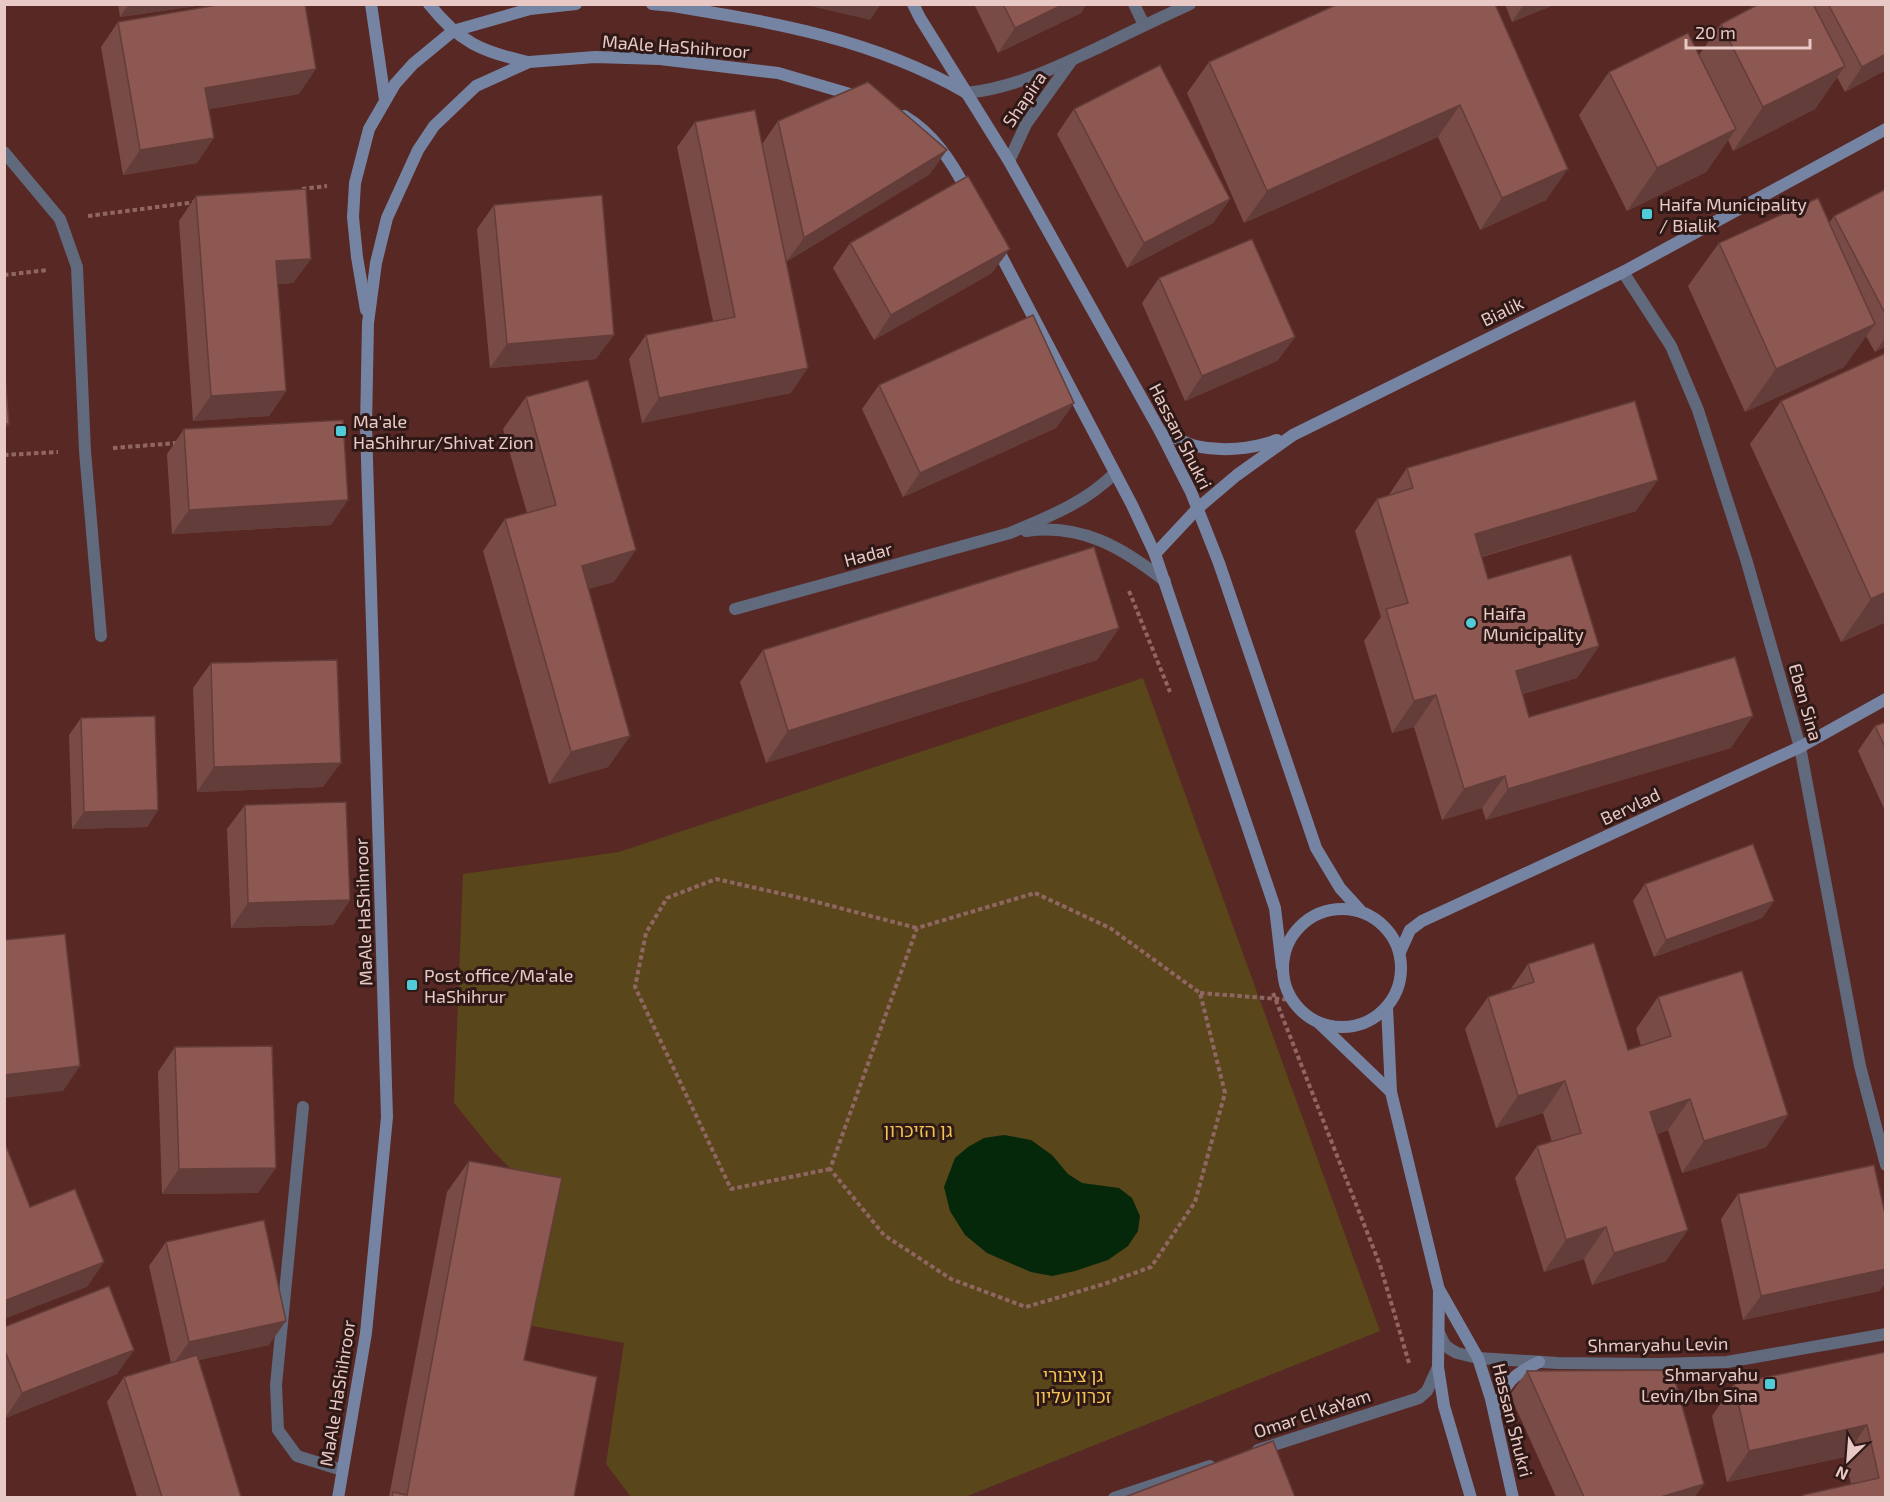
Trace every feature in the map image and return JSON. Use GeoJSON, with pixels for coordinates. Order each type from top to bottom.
{"type":"FeatureCollection","features":[{"type":"Feature","properties":{"kind":"street"},"geometry":{"type":"LineString","coordinates":[[371,4],[385,99]]}},
{"type":"Feature","properties":{"kind":"street"},"geometry":{"type":"LineString","coordinates":[[429,4],[453,31],[477,47],[499,56],[530,62]]}},
{"type":"Feature","properties":{"kind":"street","name":"MaAle HaShihroor"},"geometry":{"type":"LineString","coordinates":[[368,323],[353,217],[354,183],[369,129],[385,99],[412,64],[453,31],[530,9],[576,4]]}},
{"type":"Feature","properties":{"kind":"street","name":"MaAle HaShihroor"},"geometry":{"type":"LineString","coordinates":[[652,4],[736,16],[817,33],[903,60],[938,76],[966,93]]}},
{"type":"Feature","properties":{"kind":"street","name":"Hassan Shukri"},"geometry":{"type":"LineString","coordinates":[[913,4],[1009,161],[1160,431],[1198,508],[1219,563],[1316,848],[1340,888],[1360,910]]}},
{"type":"Feature","properties":{"kind":"street"},"geometry":{"type":"LineString","coordinates":[[1134,4],[1144,25]]}},
{"type":"Feature","properties":{"kind":"street","name":"Shapira"},"geometry":{"type":"LineString","coordinates":[[966,93],[1004,87],[1073,59],[1190,4]]}},
{"type":"Feature","properties":{"kind":"street","name":"MaAle HaShihroor"},"geometry":{"type":"LineString","coordinates":[[338,1497],[366,1333],[387,1117],[366,427],[368,323],[376,263],[387,218],[418,150],[434,126],[476,86],[530,62],[595,57],[660,59],[778,73],[868,99]]}},
{"type":"Feature","properties":{"kind":"street","name":"Shapira"},"geometry":{"type":"LineString","coordinates":[[1009,161],[1026,124],[1073,59]]}},
{"type":"Feature","properties":{"kind":"street"},"geometry":{"type":"LineString","coordinates":[[896,111],[920,125],[943,149],[976,208]]}},
{"type":"Feature","properties":{"kind":"street","name":"Bialik"},"geometry":{"type":"LineString","coordinates":[[1155,555],[1198,508],[1237,475],[1293,435],[1623,272],[1886,129]]}},
{"type":"Feature","properties":{"kind":"street"},"geometry":{"type":"LineString","coordinates":[[4,152],[60,219],[77,267],[85,451],[100,636]]}},
{"type":"Feature","properties":{"kind":"street"},"geometry":{"type":"LineString","coordinates":[[993,240],[1115,473],[1155,555],[1275,908],[1284,984],[1292,1000],[1304,1014],[1319,1023],[1391,1092]]}},
{"type":"Feature","properties":{"kind":"street","name":"Eben Sina"},"geometry":{"type":"LineString","coordinates":[[1623,272],[1671,346],[1698,410],[1746,559],[1800,747],[1860,1066],[1886,1166]]}},
{"type":"Feature","properties":{"kind":"street"},"geometry":{"type":"LineString","coordinates":[[1160,431],[1196,446],[1220,449],[1268,444],[1293,435]]}},
{"type":"Feature","properties":{"kind":"street","name":"Hadar"},"geometry":{"type":"LineString","coordinates":[[735,609],[1010,533],[1076,504],[1102,486],[1115,473]]}},
{"type":"Feature","properties":{"kind":"street","name":"Hadar"},"geometry":{"type":"LineString","coordinates":[[1010,533],[1035,530],[1080,532],[1105,541],[1165,581]]}},
{"type":"Feature","properties":{"kind":"street","name":"Bervlad"},"geometry":{"type":"LineString","coordinates":[[1400,952],[1410,930],[1422,921],[1800,747],[1886,699]]}},
{"type":"Feature","properties":{"kind":"street"},"geometry":{"type":"LineString","coordinates":[[1282,967],[1285,948],[1293,932],[1306,919],[1323,911],[1341,908],[1360,910],[1377,919],[1391,933],[1400,952],[1402,972],[1397,991],[1387,1007],[1372,1019],[1361,1024],[1336,1027],[1319,1023]]}},
{"type":"Feature","properties":{"kind":"street","name":"Hassan Shukri"},"geometry":{"type":"LineString","coordinates":[[1387,1007],[1391,1092],[1439,1290],[1438,1367],[1444,1406],[1471,1497]]}},
{"type":"Feature","properties":{"kind":"street"},"geometry":{"type":"LineString","coordinates":[[303,1107],[276,1385],[278,1430],[297,1456],[342,1470]]}},
{"type":"Feature","properties":{"kind":"street","name":"Hassan Shukri"},"geometry":{"type":"LineString","coordinates":[[1439,1290],[1478,1358],[1495,1416],[1513,1497]]}},
{"type":"Feature","properties":{"kind":"street","name":"Shmaryahu Levin"},"geometry":{"type":"LineString","coordinates":[[1439,1333],[1445,1345],[1450,1349],[1478,1358],[1539,1362],[1657,1364],[1727,1362],[1886,1334]]}},
{"type":"Feature","properties":{"kind":"street"},"geometry":{"type":"LineString","coordinates":[[1495,1416],[1501,1392],[1510,1379],[1539,1362]]}},
{"type":"Feature","properties":{"kind":"street"},"geometry":{"type":"LineString","coordinates":[[1419,1398],[1427,1391],[1438,1367]]}},
{"type":"Feature","properties":{"kind":"street","name":"Omar El KaYam"},"geometry":{"type":"LineString","coordinates":[[1249,1453],[1419,1398]]}},
{"type":"Feature","properties":{"kind":"street"},"geometry":{"type":"LineString","coordinates":[[1114,1497],[1227,1461]]}},
{"type":"Feature","properties":{"kind":"path"},"geometry":{"type":"LineString","coordinates":[[296,190],[354,183]]}},
{"type":"Feature","properties":{"kind":"path"},"geometry":{"type":"LineString","coordinates":[[60,219],[201,202]]}},
{"type":"Feature","properties":{"kind":"path"},"geometry":{"type":"LineString","coordinates":[[4,275],[77,267]]}},
{"type":"Feature","properties":{"kind":"path"},"geometry":{"type":"LineString","coordinates":[[4,455],[179,443]]}},
{"type":"Feature","properties":{"kind":"path"},"geometry":{"type":"LineString","coordinates":[[1128,586],[1171,695]]}},
{"type":"Feature","properties":{"kind":"path"},"geometry":{"type":"LineString","coordinates":[[830,1169],[731,1190],[635,987],[646,933],[667,898],[716,879],[917,928],[1035,893],[1110,928],[1200,993],[1292,1000]]}},
{"type":"Feature","properties":{"kind":"path"},"geometry":{"type":"LineString","coordinates":[[830,1169],[917,928]]}},
{"type":"Feature","properties":{"kind":"path"},"geometry":{"type":"LineString","coordinates":[[1272,989],[1380,1265],[1419,1398]]}},
{"type":"Feature","properties":{"kind":"path"},"geometry":{"type":"LineString","coordinates":[[830,1169],[884,1235],[951,1278],[1026,1306],[1104,1284],[1151,1267],[1195,1202],[1225,1093],[1200,993]]}},
{"type":"Feature","properties":{"kind":"green space","name":"גן הזיכרון"},"geometry":{"type":"Polygon","coordinates":[[[1143,678],[1380,1331],[965,1497],[631,1497],[606,1464],[624,1343],[522,1324],[547,1206],[492,1150],[454,1103],[463,874],[619,852],[1143,678]]]}},
{"type":"Feature","properties":{"kind":"shaded area"},"geometry":{"type":"Polygon","coordinates":[[[1004,1135],[1031,1140],[1052,1155],[1068,1174],[1082,1183],[1119,1188],[1132,1198],[1140,1216],[1138,1231],[1128,1246],[1108,1260],[1052,1276],[1031,1272],[987,1253],[965,1235],[950,1211],[944,1187],[955,1158],[984,1138],[1004,1135]]]}},
{"type":"Feature","properties":{"kind":"building"},"geometry":{"type":"Polygon","coordinates":[[[223,4],[305,4],[316,69],[205,88],[214,138],[140,150],[118,22],[223,4]]]}},
{"type":"Feature","properties":{"kind":"building"},"geometry":{"type":"Polygon","coordinates":[[[1003,4],[1064,4],[1015,28],[1003,4]]]}},
{"type":"Feature","properties":{"kind":"building"},"geometry":{"type":"Polygon","coordinates":[[[1338,4],[1495,4],[1568,169],[1502,198],[1460,105],[1267,191],[1209,62],[1338,4]]]}},
{"type":"Feature","properties":{"kind":"building"},"geometry":{"type":"Polygon","coordinates":[[[1759,4],[1813,4],[1845,66],[1763,107],[1721,24],[1759,4]]]}},
{"type":"Feature","properties":{"kind":"building"},"geometry":{"type":"Polygon","coordinates":[[[1828,4],[1886,4],[1886,54],[1862,67],[1828,4]]]}},
{"type":"Feature","properties":{"kind":"building"},"geometry":{"type":"Polygon","coordinates":[[[1688,33],[1736,129],[1657,168],[1609,72],[1688,33]]]}},
{"type":"Feature","properties":{"kind":"building"},"geometry":{"type":"Polygon","coordinates":[[[1160,65],[1230,199],[1144,243],[1074,109],[1160,65]]]}},
{"type":"Feature","properties":{"kind":"building"},"geometry":{"type":"Polygon","coordinates":[[[868,82],[947,150],[804,238],[778,121],[868,82]]]}},
{"type":"Feature","properties":{"kind":"building"},"geometry":{"type":"Polygon","coordinates":[[[755,110],[808,368],[659,398],[646,335],[735,317],[695,122],[755,110]]]}},
{"type":"Feature","properties":{"kind":"building"},"geometry":{"type":"Polygon","coordinates":[[[968,176],[1010,249],[891,315],[850,243],[968,176]]]}},
{"type":"Feature","properties":{"kind":"building"},"geometry":{"type":"Polygon","coordinates":[[[306,189],[311,259],[276,261],[286,391],[211,396],[196,196],[306,189]]]}},
{"type":"Feature","properties":{"kind":"building"},"geometry":{"type":"Polygon","coordinates":[[[1886,189],[1886,315],[1834,216],[1886,189]]]}},
{"type":"Feature","properties":{"kind":"building"},"geometry":{"type":"Polygon","coordinates":[[[602,195],[614,335],[507,344],[494,205],[602,195]]]}},
{"type":"Feature","properties":{"kind":"building"},"geometry":{"type":"Polygon","coordinates":[[[1818,198],[1875,324],[1776,369],[1719,243],[1818,198]]]}},
{"type":"Feature","properties":{"kind":"building"},"geometry":{"type":"Polygon","coordinates":[[[1252,239],[1295,337],[1202,376],[1159,278],[1252,239]]]}},
{"type":"Feature","properties":{"kind":"building"},"geometry":{"type":"Polygon","coordinates":[[[1033,315],[1074,403],[920,473],[879,385],[1033,315]]]}},
{"type":"Feature","properties":{"kind":"building"},"geometry":{"type":"Polygon","coordinates":[[[1886,353],[1886,592],[1871,599],[1781,401],[1886,353]]]}},
{"type":"Feature","properties":{"kind":"building"},"geometry":{"type":"Polygon","coordinates":[[[4,363],[9,424],[4,424],[4,363]]]}},
{"type":"Feature","properties":{"kind":"building"},"geometry":{"type":"Polygon","coordinates":[[[588,380],[636,550],[582,566],[630,736],[571,752],[505,519],[556,505],[526,397],[588,380]]]}},
{"type":"Feature","properties":{"kind":"building","name":"Haifa Municipality"},"geometry":{"type":"Polygon","coordinates":[[[1635,401],[1658,480],[1475,534],[1488,579],[1571,555],[1599,646],[1516,671],[1529,717],[1735,657],[1753,716],[1508,789],[1505,776],[1464,789],[1436,695],[1414,701],[1386,609],[1408,603],[1377,499],[1413,488],[1407,468],[1635,401]]]}},
{"type":"Feature","properties":{"kind":"building"},"geometry":{"type":"Polygon","coordinates":[[[343,420],[348,500],[189,510],[184,429],[343,420]]]}},
{"type":"Feature","properties":{"kind":"building"},"geometry":{"type":"Polygon","coordinates":[[[1094,547],[1119,628],[788,731],[763,650],[1094,547]]]}},
{"type":"Feature","properties":{"kind":"building"},"geometry":{"type":"Polygon","coordinates":[[[337,660],[341,763],[214,767],[211,663],[337,660]]]}},
{"type":"Feature","properties":{"kind":"building"},"geometry":{"type":"Polygon","coordinates":[[[155,716],[158,810],[84,812],[81,718],[155,716]]]}},
{"type":"Feature","properties":{"kind":"building"},"geometry":{"type":"Polygon","coordinates":[[[1886,722],[1886,749],[1875,726],[1886,722]]]}},
{"type":"Feature","properties":{"kind":"building"},"geometry":{"type":"Polygon","coordinates":[[[346,802],[350,900],[248,903],[245,805],[346,802]]]}},
{"type":"Feature","properties":{"kind":"building"},"geometry":{"type":"Polygon","coordinates":[[[1753,844],[1774,901],[1666,940],[1645,884],[1753,844]]]}},
{"type":"Feature","properties":{"kind":"building"},"geometry":{"type":"Polygon","coordinates":[[[65,934],[80,1066],[4,1075],[4,940],[65,934]]]}},
{"type":"Feature","properties":{"kind":"building"},"geometry":{"type":"Polygon","coordinates":[[[1594,943],[1628,1050],[1671,1036],[1658,997],[1742,971],[1788,1115],[1704,1141],[1690,1099],[1650,1112],[1688,1230],[1614,1253],[1606,1227],[1566,1240],[1537,1146],[1581,1133],[1565,1081],[1518,1096],[1488,997],[1534,982],[1528,964],[1594,943]]]}},
{"type":"Feature","properties":{"kind":"building"},"geometry":{"type":"Polygon","coordinates":[[[272,1046],[276,1168],[179,1169],[175,1047],[272,1046]]]}},
{"type":"Feature","properties":{"kind":"building"},"geometry":{"type":"Polygon","coordinates":[[[4,1141],[30,1207],[75,1189],[104,1262],[4,1301],[4,1141]]]}},
{"type":"Feature","properties":{"kind":"building"},"geometry":{"type":"Polygon","coordinates":[[[469,1161],[562,1178],[524,1360],[597,1377],[574,1497],[392,1497],[393,1492],[407,1495],[469,1161]]]}},
{"type":"Feature","properties":{"kind":"building"},"geometry":{"type":"Polygon","coordinates":[[[1874,1165],[1886,1218],[1886,1269],[1761,1296],[1738,1194],[1874,1165]]]}},
{"type":"Feature","properties":{"kind":"building"},"geometry":{"type":"Polygon","coordinates":[[[264,1220],[286,1321],[189,1342],[166,1242],[264,1220]]]}},
{"type":"Feature","properties":{"kind":"building"},"geometry":{"type":"Polygon","coordinates":[[[109,1286],[134,1350],[22,1393],[4,1349],[4,1327],[109,1286]]]}},
{"type":"Feature","properties":{"kind":"building"},"geometry":{"type":"Polygon","coordinates":[[[1886,1352],[1886,1497],[1804,1497],[1803,1495],[1879,1478],[1867,1425],[1749,1451],[1734,1384],[1886,1352]]]}},
{"type":"Feature","properties":{"kind":"building"},"geometry":{"type":"Polygon","coordinates":[[[197,1355],[241,1497],[162,1497],[124,1377],[197,1355]]]}},
{"type":"Feature","properties":{"kind":"building"},"geometry":{"type":"Polygon","coordinates":[[[1672,1370],[1704,1484],[1661,1497],[1584,1497],[1527,1371],[1672,1370]]]}},
{"type":"Feature","properties":{"kind":"building"},"geometry":{"type":"Polygon","coordinates":[[[1273,1441],[1295,1497],[1125,1497],[1273,1441]]]}},
{"type":"Feature","properties":{"kind":"place","name":"Haifa Municipality / Bialik"},"geometry":{"type":"Point","coordinates":[1647,214]}},
{"type":"Feature","properties":{"kind":"place","name":"Ma'ale HaShihrur/Shivat Zion"},"geometry":{"type":"Point","coordinates":[341,431]}},
{"type":"Feature","properties":{"kind":"place","name":"Haifa Municipality"},"geometry":{"type":"Point","coordinates":[1471,623]}},
{"type":"Feature","properties":{"kind":"place","name":"Post office/Ma'ale HaShihrur"},"geometry":{"type":"Point","coordinates":[412,985]}},
{"type":"Feature","properties":{"kind":"place","name":"Shmaryahu Levin/Ibn Sina"},"geometry":{"type":"Point","coordinates":[1770,1384]}},
{"type":"Feature","properties":{"kind":"park label","name":"גן ציבורי זכרון עליון"},"geometry":{"type":"Point","coordinates":[1073,1385]}}]}
